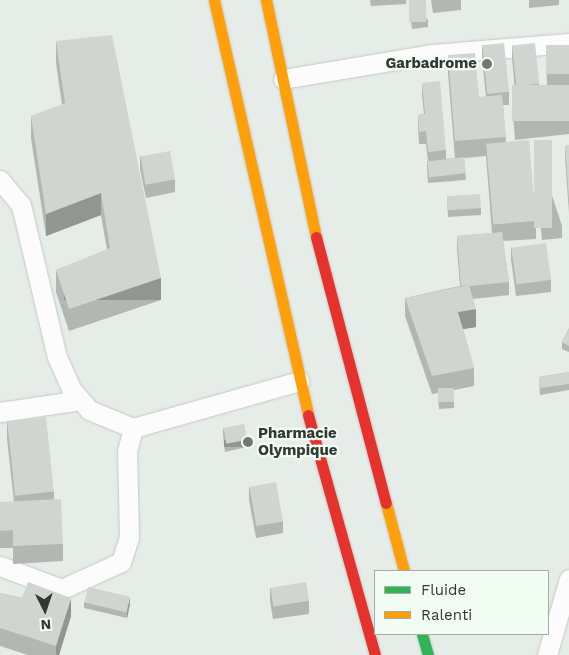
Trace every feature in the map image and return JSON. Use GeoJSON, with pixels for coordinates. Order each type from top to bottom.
{"type":"FeatureCollection","features":[{"type":"Feature","properties":{"kind":"main road"},"geometry":{"type":"LineString","coordinates":[[214,0],[299,381],[375,655]]}},
{"type":"Feature","properties":{"kind":"main road"},"geometry":{"type":"LineString","coordinates":[[266,0],[310,216],[404,570]]}},
{"type":"Feature","properties":{"kind":"main road"},"geometry":{"type":"LineString","coordinates":[[422,635],[428,655]]}},
{"type":"Feature","properties":{"kind":"street"},"geometry":{"type":"LineString","coordinates":[[283,79],[432,54],[569,43]]}},
{"type":"Feature","properties":{"kind":"street"},"geometry":{"type":"LineString","coordinates":[[0,180],[21,205],[57,357],[80,400],[89,410],[132,428],[299,381]]}},
{"type":"Feature","properties":{"kind":"street"},"geometry":{"type":"LineString","coordinates":[[0,412],[80,400]]}},
{"type":"Feature","properties":{"kind":"street"},"geometry":{"type":"LineString","coordinates":[[0,566],[62,590],[121,562],[129,537],[127,451],[132,428]]}},
{"type":"Feature","properties":{"kind":"street"},"geometry":{"type":"LineString","coordinates":[[547,655],[569,579]]}},
{"type":"Feature","properties":{"kind":"building"},"geometry":{"type":"Polygon","coordinates":[[[409,0],[426,0],[426,22],[409,22],[409,0]]]}},
{"type":"Feature","properties":{"kind":"building"},"geometry":{"type":"Polygon","coordinates":[[[112,35],[161,278],[69,309],[56,270],[110,248],[101,193],[46,214],[31,116],[65,103],[56,41],[112,35]]]}},
{"type":"Feature","properties":{"kind":"building"},"geometry":{"type":"Polygon","coordinates":[[[504,43],[509,92],[487,94],[482,45],[504,43]]]}},
{"type":"Feature","properties":{"kind":"building"},"geometry":{"type":"Polygon","coordinates":[[[535,43],[539,84],[516,86],[512,45],[535,43]]]}},
{"type":"Feature","properties":{"kind":"building"},"geometry":{"type":"Polygon","coordinates":[[[546,45],[569,45],[569,74],[546,74],[546,45]]]}},
{"type":"Feature","properties":{"kind":"building"},"geometry":{"type":"Polygon","coordinates":[[[475,53],[479,97],[502,95],[506,137],[455,141],[448,55],[475,53]]]}},
{"type":"Feature","properties":{"kind":"building"},"geometry":{"type":"Polygon","coordinates":[[[440,81],[446,150],[428,152],[426,131],[419,132],[418,115],[425,114],[422,83],[440,81]]]}},
{"type":"Feature","properties":{"kind":"building"},"geometry":{"type":"Polygon","coordinates":[[[512,85],[569,85],[569,121],[512,121],[512,85]]]}},
{"type":"Feature","properties":{"kind":"building"},"geometry":{"type":"Polygon","coordinates":[[[529,140],[536,221],[493,224],[486,144],[529,140]]]}},
{"type":"Feature","properties":{"kind":"building"},"geometry":{"type":"Polygon","coordinates":[[[534,140],[552,140],[552,228],[534,228],[534,140]]]}},
{"type":"Feature","properties":{"kind":"building"},"geometry":{"type":"Polygon","coordinates":[[[569,145],[569,200],[565,146],[569,145]]]}},
{"type":"Feature","properties":{"kind":"building"},"geometry":{"type":"Polygon","coordinates":[[[170,151],[175,180],[145,185],[140,156],[170,151]]]}},
{"type":"Feature","properties":{"kind":"building"},"geometry":{"type":"Polygon","coordinates":[[[464,157],[466,173],[429,177],[427,162],[464,157]]]}},
{"type":"Feature","properties":{"kind":"building"},"geometry":{"type":"Polygon","coordinates":[[[480,194],[481,208],[448,210],[447,196],[480,194]]]}},
{"type":"Feature","properties":{"kind":"building"},"geometry":{"type":"Polygon","coordinates":[[[502,232],[509,282],[461,286],[457,236],[502,232]]]}},
{"type":"Feature","properties":{"kind":"building"},"geometry":{"type":"Polygon","coordinates":[[[546,243],[551,280],[516,285],[511,248],[546,243]]]}},
{"type":"Feature","properties":{"kind":"building"},"geometry":{"type":"Polygon","coordinates":[[[469,285],[476,309],[458,312],[474,368],[432,376],[405,298],[469,285]]]}},
{"type":"Feature","properties":{"kind":"building"},"geometry":{"type":"Polygon","coordinates":[[[569,328],[569,346],[562,342],[569,328]]]}},
{"type":"Feature","properties":{"kind":"building"},"geometry":{"type":"Polygon","coordinates":[[[569,372],[569,384],[540,388],[539,377],[569,372]]]}},
{"type":"Feature","properties":{"kind":"building"},"geometry":{"type":"Polygon","coordinates":[[[438,388],[454,388],[454,402],[438,402],[438,388]]]}},
{"type":"Feature","properties":{"kind":"building"},"geometry":{"type":"Polygon","coordinates":[[[46,417],[54,492],[15,496],[7,421],[46,417]]]}},
{"type":"Feature","properties":{"kind":"building"},"geometry":{"type":"Polygon","coordinates":[[[244,424],[247,440],[226,444],[223,428],[244,424]]]}},
{"type":"Feature","properties":{"kind":"building"},"geometry":{"type":"Polygon","coordinates":[[[276,482],[283,521],[256,526],[249,487],[276,482]]]}},
{"type":"Feature","properties":{"kind":"building"},"geometry":{"type":"Polygon","coordinates":[[[61,499],[63,544],[13,546],[13,530],[0,531],[0,502],[61,499]]]}},
{"type":"Feature","properties":{"kind":"building"},"geometry":{"type":"Polygon","coordinates":[[[28,582],[71,598],[56,646],[0,628],[0,593],[22,598],[28,582]]]}},
{"type":"Feature","properties":{"kind":"building"},"geometry":{"type":"Polygon","coordinates":[[[306,582],[309,601],[273,606],[270,588],[306,582]]]}},
{"type":"Feature","properties":{"kind":"building"},"geometry":{"type":"Polygon","coordinates":[[[88,587],[130,597],[126,612],[84,603],[88,587]]]}},
{"type":"Feature","properties":{"kind":"traffic: fast"},"geometry":{"type":"LineString","coordinates":[[422,635],[428,655]]}},
{"type":"Feature","properties":{"kind":"traffic: slow"},"geometry":{"type":"LineString","coordinates":[[214,0],[308,415]]}},
{"type":"Feature","properties":{"kind":"traffic: slow"},"geometry":{"type":"LineString","coordinates":[[266,0],[316,237]]}},
{"type":"Feature","properties":{"kind":"traffic: slow"},"geometry":{"type":"LineString","coordinates":[[386,503],[404,570]]}},
{"type":"Feature","properties":{"kind":"traffic: jam"},"geometry":{"type":"LineString","coordinates":[[316,237],[386,503]]}},
{"type":"Feature","properties":{"kind":"traffic: jam"},"geometry":{"type":"LineString","coordinates":[[308,415],[375,655]]}},
{"type":"Feature","properties":{"kind":"place","name":"Garbadrome"},"geometry":{"type":"Point","coordinates":[487,64]}},
{"type":"Feature","properties":{"kind":"place","name":"Pharmacie Olympique"},"geometry":{"type":"Point","coordinates":[248,442]}}]}
